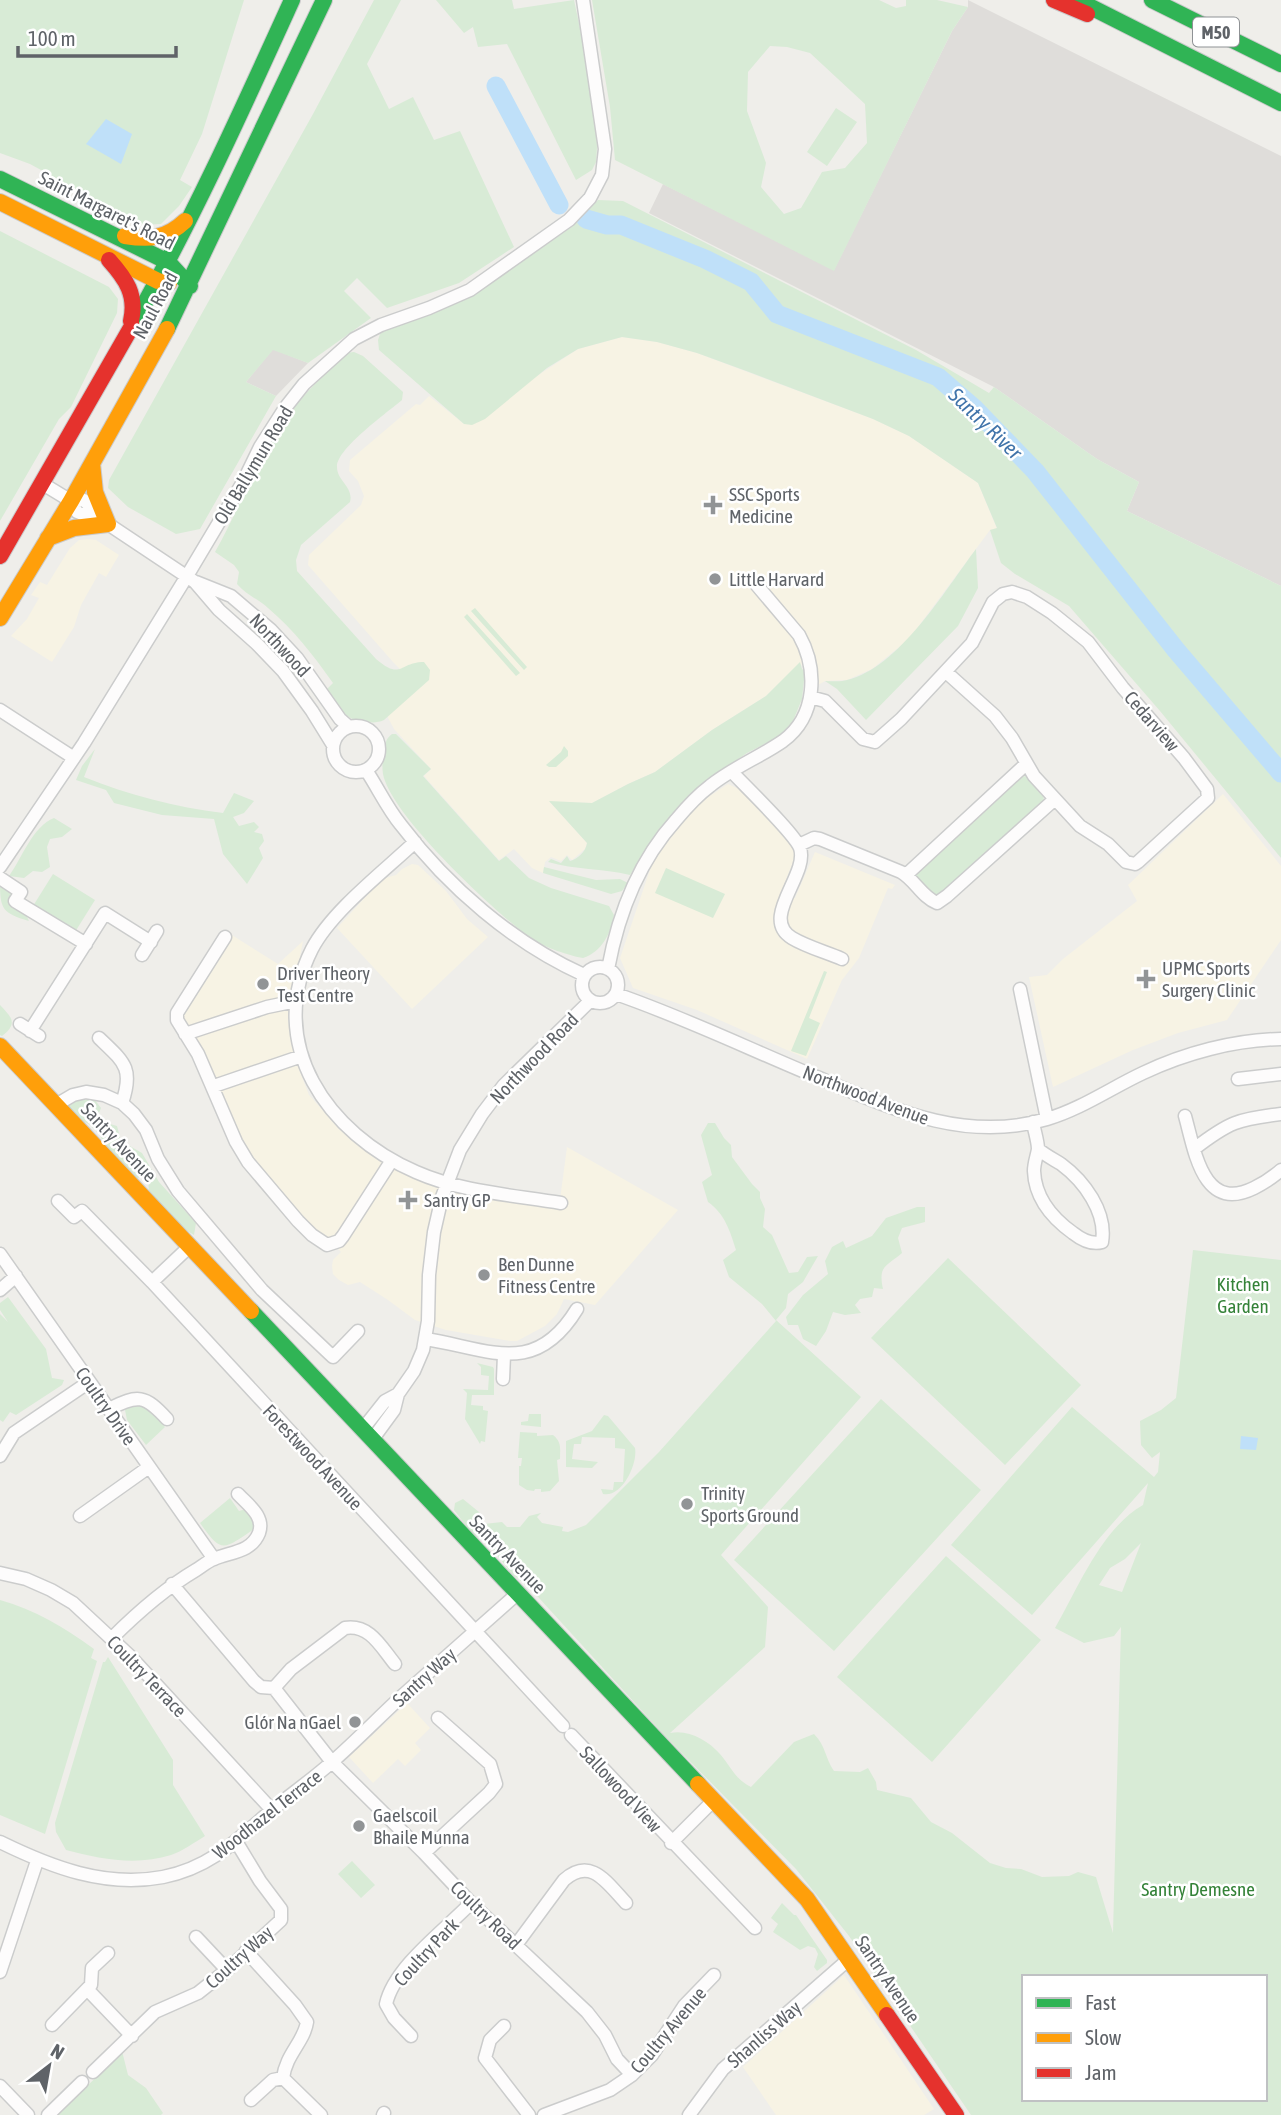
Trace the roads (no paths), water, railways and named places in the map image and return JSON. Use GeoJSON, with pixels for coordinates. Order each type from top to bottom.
{"type":"FeatureCollection","features":[{"type":"Feature","properties":{"kind":"main road","name":"Naul Road"},"geometry":{"type":"LineString","coordinates":[[0,556],[44,484],[168,262],[292,0]]}},
{"type":"Feature","properties":{"kind":"main road","name":"Naul Road"},"geometry":{"type":"LineString","coordinates":[[0,618],[71,501],[190,286],[324,0]]}},
{"type":"Feature","properties":{"kind":"main road"},"geometry":{"type":"LineString","coordinates":[[1054,0],[1180,52]]}},
{"type":"Feature","properties":{"kind":"main road","name":"M50"},"geometry":{"type":"LineString","coordinates":[[1077,0],[1281,103]]}},
{"type":"Feature","properties":{"kind":"main road","name":"M50"},"geometry":{"type":"LineString","coordinates":[[1152,0],[1281,63]]}},
{"type":"Feature","properties":{"kind":"main road"},"geometry":{"type":"LineString","coordinates":[[1172,0],[1281,63]]}},
{"type":"Feature","properties":{"kind":"main road","name":"Saint Margaret's Road"},"geometry":{"type":"LineString","coordinates":[[0,178],[168,262],[190,286]]}},
{"type":"Feature","properties":{"kind":"main road","name":"Saint Margaret's Road"},"geometry":{"type":"LineString","coordinates":[[0,202],[158,281],[190,286]]}},
{"type":"Feature","properties":{"kind":"main road"},"geometry":{"type":"LineString","coordinates":[[111,234],[141,239],[160,238],[170,234],[194,211]]}},
{"type":"Feature","properties":{"kind":"main road"},"geometry":{"type":"LineString","coordinates":[[105,254],[133,292],[135,309],[127,335]]}},
{"type":"Feature","properties":{"kind":"main road"},"geometry":{"type":"LineString","coordinates":[[48,538],[74,528],[108,524],[95,492],[92,463]]}},
{"type":"Feature","properties":{"kind":"main road","name":"Santry Avenue"},"geometry":{"type":"LineString","coordinates":[[0,1046],[807,1899],[846,1962],[956,2115]]}},
{"type":"Feature","properties":{"kind":"street","name":"Old Ballymun Road"},"geometry":{"type":"LineString","coordinates":[[0,867],[5,848],[74,758],[191,579],[285,408],[304,384],[354,339],[381,325],[470,290],[581,209],[602,175],[604,157],[602,121],[583,0]]}},
{"type":"Feature","properties":{"kind":"street"},"geometry":{"type":"LineString","coordinates":[[44,484],[71,501],[84,500],[108,524],[191,579]]}},
{"type":"Feature","properties":{"kind":"street","name":"Northwood"},"geometry":{"type":"LineString","coordinates":[[191,579],[231,596],[271,630],[297,658],[340,719],[349,727]]}},
{"type":"Feature","properties":{"kind":"street","name":"Northwood"},"geometry":{"type":"LineString","coordinates":[[191,579],[219,610],[283,671],[333,745]]}},
{"type":"Feature","properties":{"kind":"street"},"geometry":{"type":"LineString","coordinates":[[608,969],[626,905],[650,853],[676,819],[710,786],[790,734],[801,719],[810,697],[812,675],[804,644],[755,583]]}},
{"type":"Feature","properties":{"kind":"street","name":"Cedarview"},"geometry":{"type":"LineString","coordinates":[[810,697],[825,701],[863,739],[874,742],[901,719],[972,643],[993,602],[1003,594],[1012,592],[1027,597],[1068,623],[1088,642],[1122,688],[1184,758],[1209,793],[1206,801],[1135,864],[1126,862],[1108,844],[1086,831],[1055,799],[1026,764],[1012,738],[995,716],[946,672]]}},
{"type":"Feature","properties":{"kind":"street"},"geometry":{"type":"LineString","coordinates":[[0,710],[74,758]]}},
{"type":"Feature","properties":{"kind":"street"},"geometry":{"type":"LineString","coordinates":[[349,727],[363,727],[375,736],[378,743],[377,759],[366,770],[352,772],[339,766],[333,753],[333,745],[338,734],[349,727]]}},
{"type":"Feature","properties":{"kind":"street"},"geometry":{"type":"LineString","coordinates":[[906,875],[1026,764]]}},
{"type":"Feature","properties":{"kind":"street"},"geometry":{"type":"LineString","coordinates":[[366,770],[389,809],[415,842],[451,880],[498,922],[539,951],[584,975]]}},
{"type":"Feature","properties":{"kind":"street"},"geometry":{"type":"LineString","coordinates":[[732,772],[799,845],[801,863],[782,910],[783,928],[792,938],[842,959]]}},
{"type":"Feature","properties":{"kind":"street"},"geometry":{"type":"LineString","coordinates":[[799,845],[814,838],[820,839],[906,875],[928,898],[940,902],[1055,799]]}},
{"type":"Feature","properties":{"kind":"street"},"geometry":{"type":"LineString","coordinates":[[415,842],[338,915],[322,933],[312,950],[296,1001],[294,1020],[309,1075],[336,1114],[372,1146],[417,1173],[462,1188],[561,1203]]}},
{"type":"Feature","properties":{"kind":"street"},"geometry":{"type":"LineString","coordinates":[[0,878],[20,892],[15,901],[86,944]]}},
{"type":"Feature","properties":{"kind":"street"},"geometry":{"type":"LineString","coordinates":[[30,1030],[105,913],[154,936],[142,955]]}},
{"type":"Feature","properties":{"kind":"street"},"geometry":{"type":"LineString","coordinates":[[225,937],[177,1013],[177,1020],[198,1054],[236,1142],[248,1162],[305,1228],[327,1245],[339,1241],[343,1236],[392,1160]]}},
{"type":"Feature","properties":{"kind":"street"},"geometry":{"type":"LineString","coordinates":[[595,967],[608,969],[615,975],[618,983],[616,994],[604,1003],[590,1001],[582,989],[584,975],[595,967]]}},
{"type":"Feature","properties":{"kind":"street"},"geometry":{"type":"LineString","coordinates":[[1020,989],[1047,1119]]}},
{"type":"Feature","properties":{"kind":"street","name":"Northwood Avenue"},"geometry":{"type":"LineString","coordinates":[[616,994],[914,1116],[979,1128],[1047,1119],[1084,1105],[1171,1061],[1216,1048],[1281,1039]]}},
{"type":"Feature","properties":{"kind":"street"},"geometry":{"type":"LineString","coordinates":[[185,1034],[267,1007],[296,1001]]}},
{"type":"Feature","properties":{"kind":"street","name":"Northwood Road"},"geometry":{"type":"LineString","coordinates":[[367,1435],[385,1401],[398,1394],[414,1371],[426,1339],[431,1250],[436,1219],[460,1150],[494,1098],[520,1067],[590,1001]]}},
{"type":"Feature","properties":{"kind":"street"},"geometry":{"type":"LineString","coordinates":[[99,1038],[122,1061],[126,1070],[129,1081],[121,1103]]}},
{"type":"Feature","properties":{"kind":"street"},"geometry":{"type":"LineString","coordinates":[[214,1086],[302,1056]]}},
{"type":"Feature","properties":{"kind":"street"},"geometry":{"type":"LineString","coordinates":[[1238,1079],[1281,1074]]}},
{"type":"Feature","properties":{"kind":"street"},"geometry":{"type":"LineString","coordinates":[[56,1105],[73,1095],[86,1092],[104,1095],[121,1103],[146,1130],[158,1159],[178,1191],[271,1300],[333,1357],[358,1331]]}},
{"type":"Feature","properties":{"kind":"street"},"geometry":{"type":"LineString","coordinates":[[1194,1149],[1212,1134],[1235,1122],[1255,1116],[1281,1114]]}},
{"type":"Feature","properties":{"kind":"street"},"geometry":{"type":"LineString","coordinates":[[1185,1116],[1194,1149],[1209,1182],[1227,1195],[1247,1192],[1270,1180],[1281,1170]]}},
{"type":"Feature","properties":{"kind":"street"},"geometry":{"type":"LineString","coordinates":[[1033,1122],[1038,1149],[1034,1172],[1039,1195],[1047,1211],[1059,1224],[1078,1237],[1095,1245],[1102,1242],[1105,1230],[1086,1189],[1063,1165],[1038,1149]]}},
{"type":"Feature","properties":{"kind":"street","name":"Forestwood Avenue"},"geometry":{"type":"LineString","coordinates":[[58,1201],[74,1217],[82,1211],[152,1282],[567,1731]]}},
{"type":"Feature","properties":{"kind":"street"},"geometry":{"type":"LineString","coordinates":[[152,1282],[189,1248]]}},
{"type":"Feature","properties":{"kind":"street","name":"Coultry Drive"},"geometry":{"type":"LineString","coordinates":[[0,1254],[214,1559]]}},
{"type":"Feature","properties":{"kind":"street"},"geometry":{"type":"LineString","coordinates":[[0,1290],[16,1276]]}},
{"type":"Feature","properties":{"kind":"street"},"geometry":{"type":"LineString","coordinates":[[426,1339],[505,1355],[530,1351],[548,1342],[561,1331],[577,1309]]}},
{"type":"Feature","properties":{"kind":"street"},"geometry":{"type":"LineString","coordinates":[[503,1379],[505,1355]]}},
{"type":"Feature","properties":{"kind":"street"},"geometry":{"type":"LineString","coordinates":[[0,1456],[14,1433],[89,1382]]}},
{"type":"Feature","properties":{"kind":"street"},"geometry":{"type":"LineString","coordinates":[[109,1409],[138,1398],[155,1406],[167,1419]]}},
{"type":"Feature","properties":{"kind":"street"},"geometry":{"type":"LineString","coordinates":[[80,1516],[149,1466]]}},
{"type":"Feature","properties":{"kind":"street"},"geometry":{"type":"LineString","coordinates":[[112,1638],[146,1604],[172,1584],[214,1559],[248,1546],[257,1537],[260,1522],[257,1514],[237,1494]]}},
{"type":"Feature","properties":{"kind":"street","name":"Coultry Terrace"},"geometry":{"type":"LineString","coordinates":[[0,1573],[26,1579],[73,1603],[112,1638],[272,1810]]}},
{"type":"Feature","properties":{"kind":"street"},"geometry":{"type":"LineString","coordinates":[[172,1584],[261,1687],[274,1688],[292,1669],[345,1628],[353,1627],[366,1631],[395,1664]]}},
{"type":"Feature","properties":{"kind":"street","name":"Santry Way"},"geometry":{"type":"LineString","coordinates":[[332,1762],[516,1594]]}},
{"type":"Feature","properties":{"kind":"street","name":"Coultry Road"},"geometry":{"type":"LineString","coordinates":[[274,1688],[332,1762],[471,1903],[587,2012],[605,2035],[617,2059],[632,2075]]}},
{"type":"Feature","properties":{"kind":"street"},"geometry":{"type":"LineString","coordinates":[[424,1853],[496,1784],[490,1764],[438,1718]]}},
{"type":"Feature","properties":{"kind":"street","name":"Sallowood View"},"geometry":{"type":"LineString","coordinates":[[567,1731],[755,1928]]}},
{"type":"Feature","properties":{"kind":"street","name":"Woodhazel Terrace"},"geometry":{"type":"LineString","coordinates":[[0,1842],[37,1861],[101,1878],[131,1880],[164,1877],[206,1861],[237,1843],[272,1810],[332,1762]]}},
{"type":"Feature","properties":{"kind":"street","name":"Sallowood View"},"geometry":{"type":"LineString","coordinates":[[671,1843],[713,1801]]}},
{"type":"Feature","properties":{"kind":"street","name":"Coultry Way"},"geometry":{"type":"LineString","coordinates":[[93,2072],[155,2012],[198,1993],[228,1970],[281,1920],[281,1909],[237,1843]]}},
{"type":"Feature","properties":{"kind":"street"},"geometry":{"type":"LineString","coordinates":[[0,1972],[37,1861]]}},
{"type":"Feature","properties":{"kind":"street"},"geometry":{"type":"LineString","coordinates":[[516,1945],[572,1873],[588,1870],[599,1875],[626,1903]]}},
{"type":"Feature","properties":{"kind":"street","name":"Coultry Park"},"geometry":{"type":"LineString","coordinates":[[411,2036],[394,2018],[386,2004],[388,1992],[422,1951],[471,1903]]}},
{"type":"Feature","properties":{"kind":"street"},"geometry":{"type":"LineString","coordinates":[[196,1937],[228,1970]]}},
{"type":"Feature","properties":{"kind":"street"},"geometry":{"type":"LineString","coordinates":[[246,1951],[307,2022],[305,2031],[292,2050],[283,2078]]}},
{"type":"Feature","properties":{"kind":"street"},"geometry":{"type":"LineString","coordinates":[[52,2025],[91,1985],[92,1968],[108,1953]]}},
{"type":"Feature","properties":{"kind":"street","name":"Shanliss Way"},"geometry":{"type":"LineString","coordinates":[[693,2114],[723,2068],[846,1962]]}},
{"type":"Feature","properties":{"kind":"street","name":"Coultry Avenue"},"geometry":{"type":"LineString","coordinates":[[544,2115],[610,2090],[632,2075],[652,2055],[684,2006],[714,1975]]}},
{"type":"Feature","properties":{"kind":"street"},"geometry":{"type":"LineString","coordinates":[[87,1989],[132,2036]]}},
{"type":"Feature","properties":{"kind":"street"},"geometry":{"type":"LineString","coordinates":[[504,2026],[490,2040],[485,2059],[529,2115]]}},
{"type":"Feature","properties":{"kind":"street"},"geometry":{"type":"LineString","coordinates":[[251,2100],[273,2080],[283,2078]]}},
{"type":"Feature","properties":{"kind":"street"},"geometry":{"type":"LineString","coordinates":[[283,2078],[321,2115]]}},
{"type":"Feature","properties":{"kind":"street"},"geometry":{"type":"LineString","coordinates":[[48,2115],[82,2082]]}},
{"type":"Feature","properties":{"kind":"street"},"geometry":{"type":"LineString","coordinates":[[0,2086],[28,2115]]}},
{"type":"Feature","properties":{"kind":"water"},"geometry":{"type":"Polygon","coordinates":[[[106,119],[132,134],[121,164],[86,144],[106,119]]]}},
{"type":"Feature","properties":{"kind":"water"},"geometry":{"type":"Polygon","coordinates":[[[1241,1436],[1258,1438],[1256,1450],[1240,1449],[1241,1436]]]}},
{"type":"Feature","properties":{"kind":"waterway","name":"Santry River"},"geometry":{"type":"LineString","coordinates":[[496,86],[559,205]]}},
{"type":"Feature","properties":{"kind":"waterway","name":"Santry River"},"geometry":{"type":"LineString","coordinates":[[586,219],[607,225],[621,225],[705,259],[751,282],[777,314],[938,377],[975,409],[1035,471],[1176,650],[1281,773]]}},
{"type":"Feature","properties":{"kind":"place","name":"SSC Sports Medicine"},"geometry":{"type":"Point","coordinates":[713,505]}},
{"type":"Feature","properties":{"kind":"place","name":"Little Harvard"},"geometry":{"type":"Point","coordinates":[715,579]}},
{"type":"Feature","properties":{"kind":"place","name":"UPMC Sports Surgery Clinic"},"geometry":{"type":"Point","coordinates":[1146,979]}},
{"type":"Feature","properties":{"kind":"place","name":"Driver Theory Test Centre"},"geometry":{"type":"Point","coordinates":[263,984]}},
{"type":"Feature","properties":{"kind":"place","name":"Santry GP"},"geometry":{"type":"Point","coordinates":[408,1200]}},
{"type":"Feature","properties":{"kind":"place","name":"Ben Dunne Fitness Centre"},"geometry":{"type":"Point","coordinates":[484,1275]}},
{"type":"Feature","properties":{"kind":"place","name":"Trinity Sports Ground"},"geometry":{"type":"Point","coordinates":[687,1504]}},
{"type":"Feature","properties":{"kind":"place","name":"Glór Na nGael"},"geometry":{"type":"Point","coordinates":[355,1722]}},
{"type":"Feature","properties":{"kind":"place","name":"Gaelscoil Bhaile Munna"},"geometry":{"type":"Point","coordinates":[359,1826]}},
{"type":"Feature","properties":{"kind":"park label","name":"Kitchen Garden"},"geometry":{"type":"Point","coordinates":[1243,1295]}},
{"type":"Feature","properties":{"kind":"park label","name":"Santry Demesne"},"geometry":{"type":"Point","coordinates":[1198,1889]}}]}
